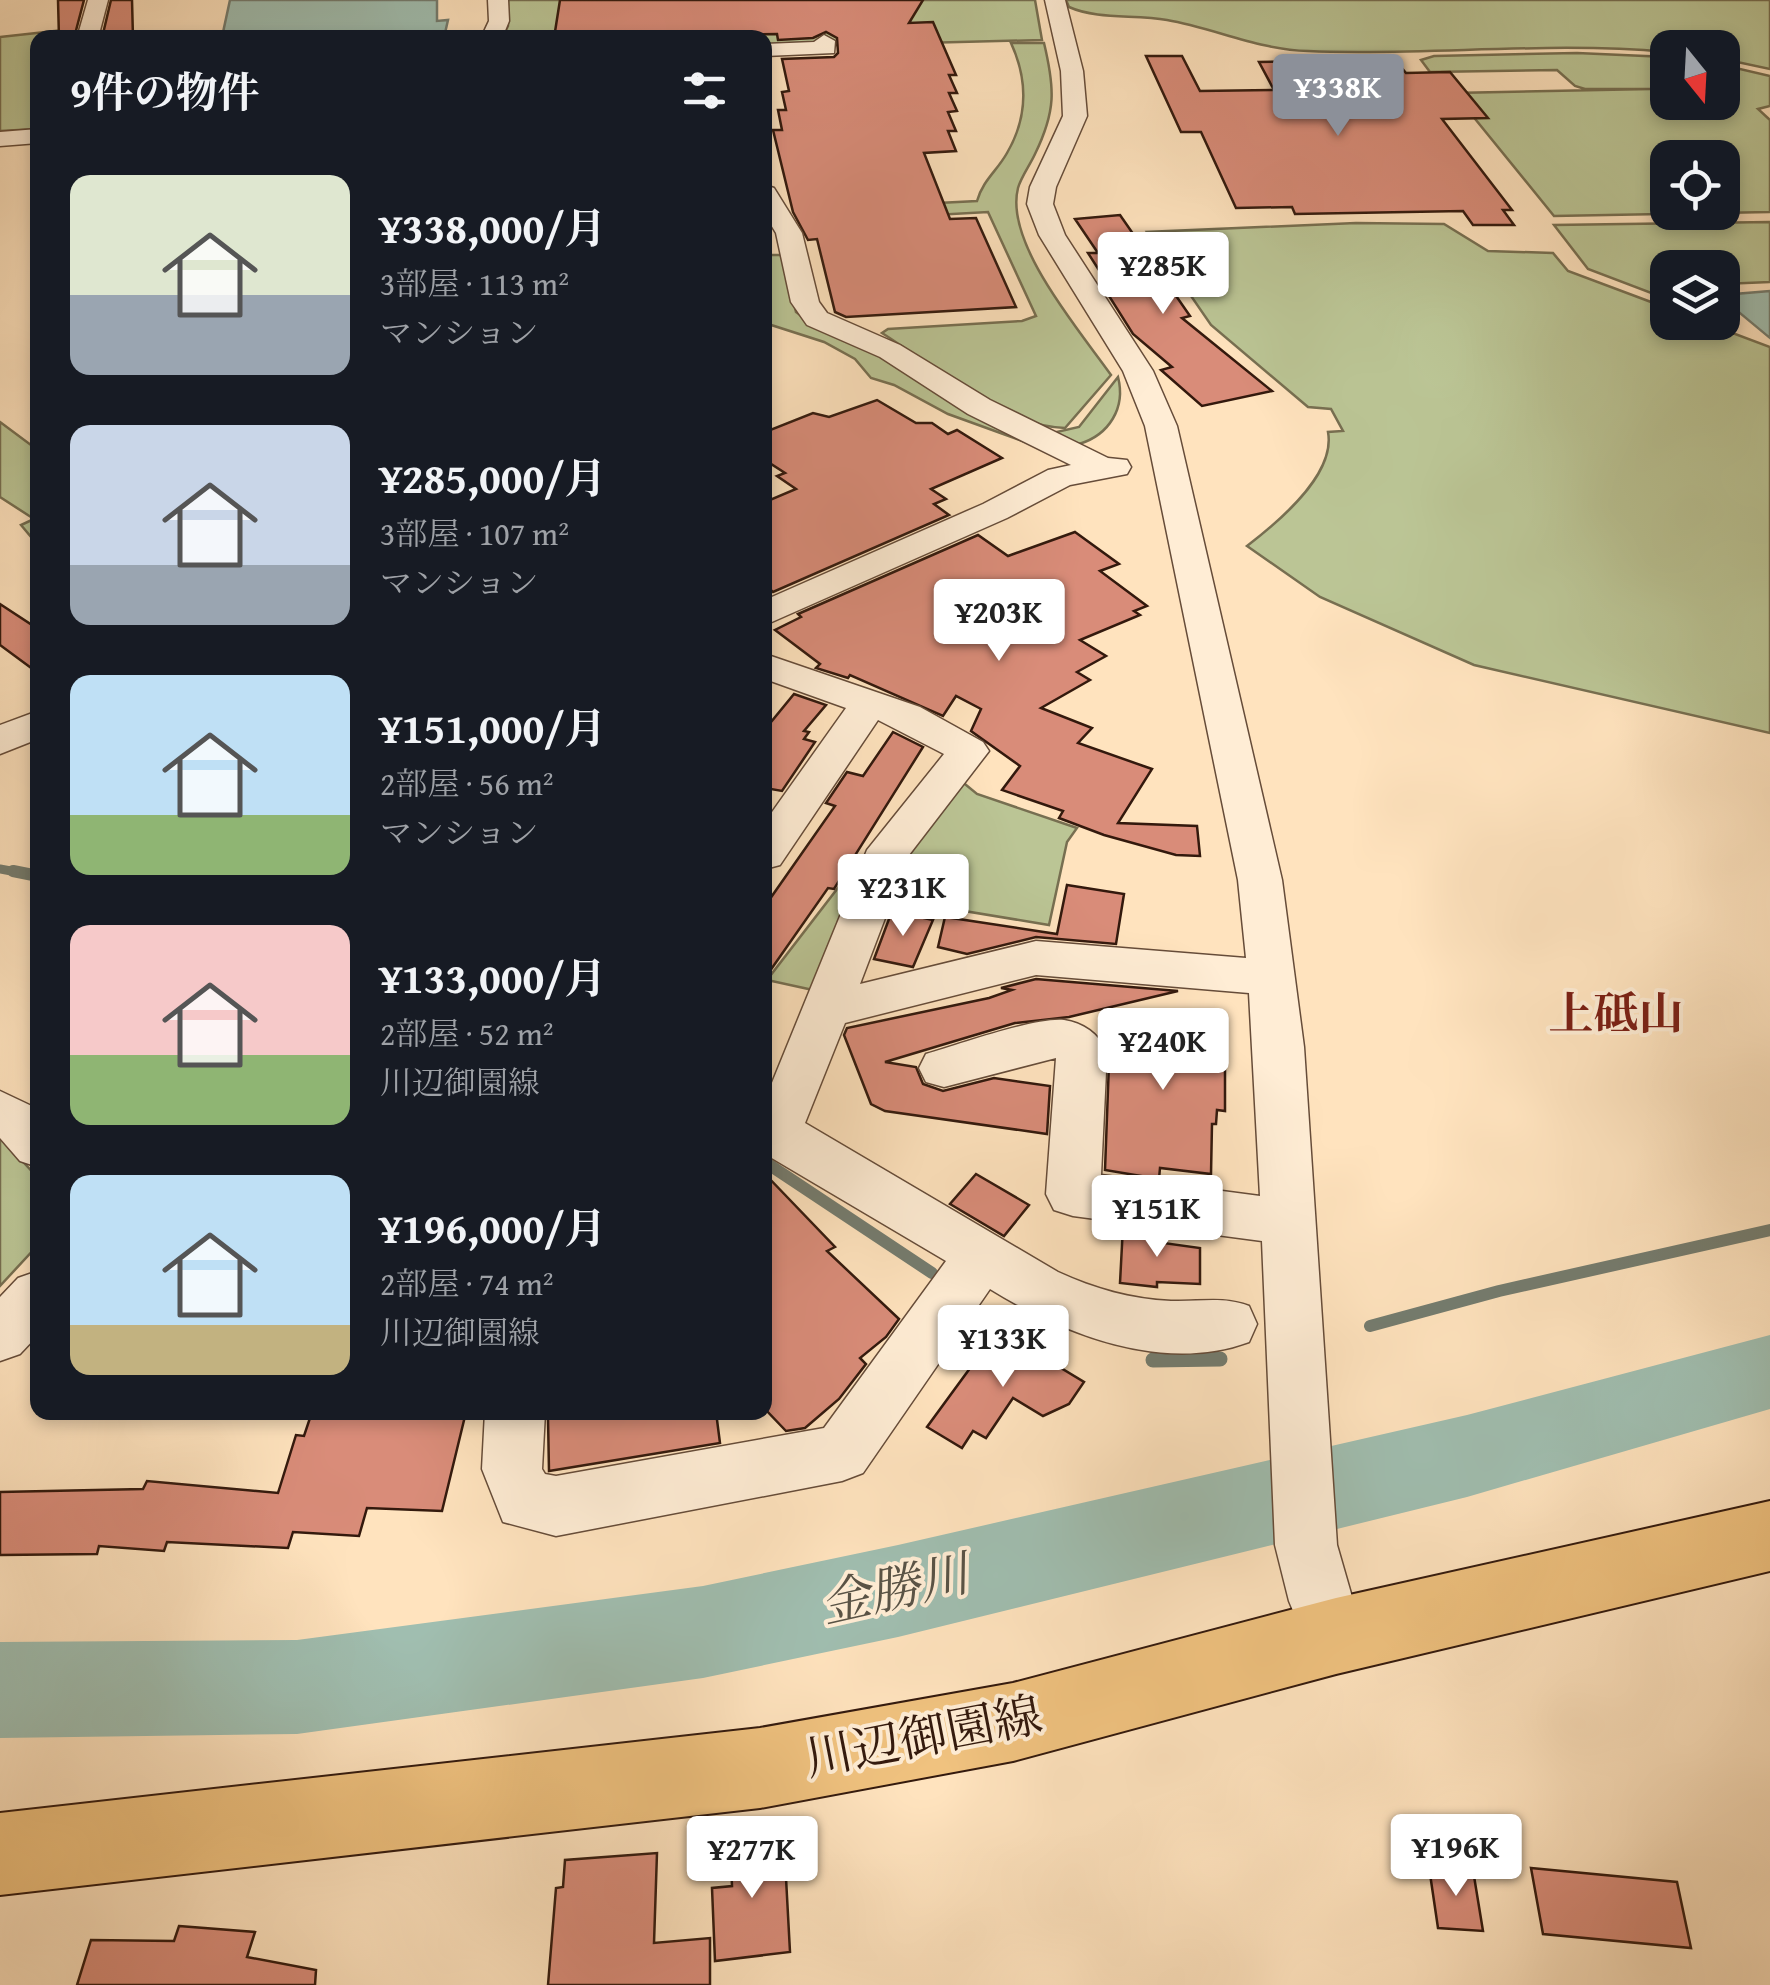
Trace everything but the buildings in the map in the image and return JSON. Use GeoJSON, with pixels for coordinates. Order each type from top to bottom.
{"type":"FeatureCollection","features":[{"type":"Feature","properties":{"kind":"main road","name":"川辺御園線"},"geometry":{"type":"LineString","coordinates":[[0,1854],[760,1768],[1013,1722],[1328,1619],[1770,1536]]}},
{"type":"Feature","properties":{"kind":"street"},"geometry":{"type":"LineString","coordinates":[[89,30],[98,0]]}},
{"type":"Feature","properties":{"kind":"street"},"geometry":{"type":"LineString","coordinates":[[494,30],[499,21],[498,0]]}},
{"type":"Feature","properties":{"kind":"street"},"geometry":{"type":"LineString","coordinates":[[1056,0],[1072,71],[1075,116],[1043,187],[1040,204],[1052,236],[1138,372],[1161,426],[1260,880],[1272,976],[1306,1545],[1328,1619]]}},
{"type":"Feature","properties":{"kind":"street"},"geometry":{"type":"LineString","coordinates":[[772,50],[826,48],[824,41]]}},
{"type":"Feature","properties":{"kind":"street"},"geometry":{"type":"LineString","coordinates":[[0,139],[30,137]]}},
{"type":"Feature","properties":{"kind":"street"},"geometry":{"type":"LineString","coordinates":[[772,205],[789,233],[805,302],[817,319],[890,351],[979,407],[1102,468]]}},
{"type":"Feature","properties":{"kind":"street"},"geometry":{"type":"LineString","coordinates":[[772,611],[995,511],[1060,477],[1102,468],[1168,463]]}},
{"type":"Feature","properties":{"kind":"street"},"geometry":{"type":"LineString","coordinates":[[772,669],[906,716],[969,751],[888,850],[784,1112],[772,1126]]}},
{"type":"Feature","properties":{"kind":"street"},"geometry":{"type":"LineString","coordinates":[[772,844],[870,704]]}},
{"type":"Feature","properties":{"kind":"street"},"geometry":{"type":"LineString","coordinates":[[0,740],[30,727]]}},
{"type":"Feature","properties":{"kind":"street"},"geometry":{"type":"LineString","coordinates":[[826,1010],[1036,958],[1272,976]]}},
{"type":"Feature","properties":{"kind":"street"},"geometry":{"type":"LineString","coordinates":[[944,1068],[1050,1039],[1066,1039],[1082,1051],[1073,1194],[1289,1222]]}},
{"type":"Feature","properties":{"kind":"street"},"geometry":{"type":"LineString","coordinates":[[0,1111],[30,1136]]}},
{"type":"Feature","properties":{"kind":"street"},"geometry":{"type":"LineString","coordinates":[[772,1133],[1038,1289],[1096,1316],[1170,1326],[1229,1324]]}},
{"type":"Feature","properties":{"kind":"street"},"geometry":{"type":"LineString","coordinates":[[515,1420],[512,1469],[525,1500],[556,1506],[842,1454],[981,1256]]}},
{"type":"Feature","properties":{"kind":"green space"},"geometry":{"type":"Polygon","coordinates":[[[508,0],[1035,0],[1042,40],[772,47],[772,30],[506,30],[508,0]]]}},
{"type":"Feature","properties":{"kind":"green space"},"geometry":{"type":"Polygon","coordinates":[[[1066,0],[1770,0],[1770,69],[1740,63],[1740,30],[1650,30],[1650,51],[1290,50],[1167,20],[1092,14],[1069,7],[1066,0]]]}},
{"type":"Feature","properties":{"kind":"green space"},"geometry":{"type":"Polygon","coordinates":[[[30,34],[30,129],[0,131],[0,37],[30,34]]]}},
{"type":"Feature","properties":{"kind":"green space"},"geometry":{"type":"Polygon","coordinates":[[[1011,43],[1044,43],[1052,87],[1047,125],[1018,188],[1022,234],[1048,286],[1111,375],[1065,428],[1042,425],[994,406],[882,333],[888,329],[1022,321],[1036,316],[988,212],[808,222],[798,210],[977,201],[1019,126],[1023,85],[1011,43]]]}},
{"type":"Feature","properties":{"kind":"green space"},"geometry":{"type":"Polygon","coordinates":[[[1577,53],[1650,56],[1650,89],[1585,89],[1575,86],[1557,70],[1430,72],[1421,60],[1434,56],[1577,53]]]}},
{"type":"Feature","properties":{"kind":"green space"},"geometry":{"type":"Polygon","coordinates":[[[1740,69],[1770,76],[1770,106],[1758,109],[1770,120],[1770,212],[1740,213],[1740,140],[1650,140],[1650,214],[1554,216],[1454,93],[1650,89],[1650,120],[1740,120],[1740,69]]]}},
{"type":"Feature","properties":{"kind":"green space"},"geometry":{"type":"Polygon","coordinates":[[[1740,222],[1770,222],[1770,282],[1740,283],[1740,250],[1650,250],[1650,293],[1588,269],[1554,225],[1650,224],[1650,230],[1740,230],[1740,222]]]}},
{"type":"Feature","properties":{"kind":"green space"},"geometry":{"type":"Polygon","coordinates":[[[1356,223],[1444,224],[1488,251],[1553,253],[1568,271],[1650,302],[1650,340],[1740,340],[1740,336],[1770,347],[1770,733],[1474,665],[1320,597],[1247,546],[1288,511],[1314,481],[1328,448],[1328,432],[1343,431],[1331,409],[1308,407],[1211,325],[1147,232],[1356,223]]]}},
{"type":"Feature","properties":{"kind":"green space"},"geometry":{"type":"Polygon","coordinates":[[[772,255],[782,255],[796,312],[807,320],[899,365],[1053,452],[948,414],[894,385],[871,378],[855,359],[824,342],[772,325],[772,255]]]}},
{"type":"Feature","properties":{"kind":"green space"},"geometry":{"type":"Polygon","coordinates":[[[1118,377],[1117,409],[1099,434],[1079,444],[1052,433],[1079,427],[1118,377]]]}},
{"type":"Feature","properties":{"kind":"green space"},"geometry":{"type":"Polygon","coordinates":[[[0,422],[30,444],[30,516],[0,497],[0,422]]]}},
{"type":"Feature","properties":{"kind":"green space"},"geometry":{"type":"Polygon","coordinates":[[[30,521],[30,536],[21,525],[30,521]]]}},
{"type":"Feature","properties":{"kind":"green space"},"geometry":{"type":"Polygon","coordinates":[[[960,780],[977,794],[1077,828],[1067,842],[1049,925],[916,903],[886,904],[896,867],[960,780]]]}},
{"type":"Feature","properties":{"kind":"green space"},"geometry":{"type":"Polygon","coordinates":[[[851,871],[861,873],[813,990],[772,981],[772,974],[851,871]]]}},
{"type":"Feature","properties":{"kind":"green space"},"geometry":{"type":"Polygon","coordinates":[[[0,1137],[30,1169],[30,1254],[0,1286],[0,1137]]]}},
{"type":"Feature","properties":{"kind":"shaded area"},"geometry":{"type":"Polygon","coordinates":[[[230,0],[437,0],[437,21],[448,20],[446,30],[224,30],[230,0]]]}},
{"type":"Feature","properties":{"kind":"shaded area"},"geometry":{"type":"Polygon","coordinates":[[[1770,291],[1770,338],[1740,313],[1740,294],[1770,291]]]}},
{"type":"Feature","properties":{"kind":"waterway"},"geometry":{"type":"LineString","coordinates":[[0,869],[27,874]]}},
{"type":"Feature","properties":{"kind":"waterway"},"geometry":{"type":"LineString","coordinates":[[13,871],[30,874]]}},
{"type":"Feature","properties":{"kind":"waterway"},"geometry":{"type":"LineString","coordinates":[[772,1167],[932,1273]]}},
{"type":"Feature","properties":{"kind":"waterway"},"geometry":{"type":"LineString","coordinates":[[1370,1326],[1499,1291],[1770,1230]]}},
{"type":"Feature","properties":{"kind":"waterway"},"geometry":{"type":"LineString","coordinates":[[1153,1360],[1220,1359]]}},
{"type":"Feature","properties":{"kind":"waterway","name":"金勝川"},"geometry":{"type":"LineString","coordinates":[[0,1690],[297,1687],[703,1632],[898,1591],[1467,1456],[1770,1372]]}},
{"type":"Feature","properties":{"kind":"district","name":"上砥山"},"geometry":{"type":"Point","coordinates":[1616,1013]}}]}
